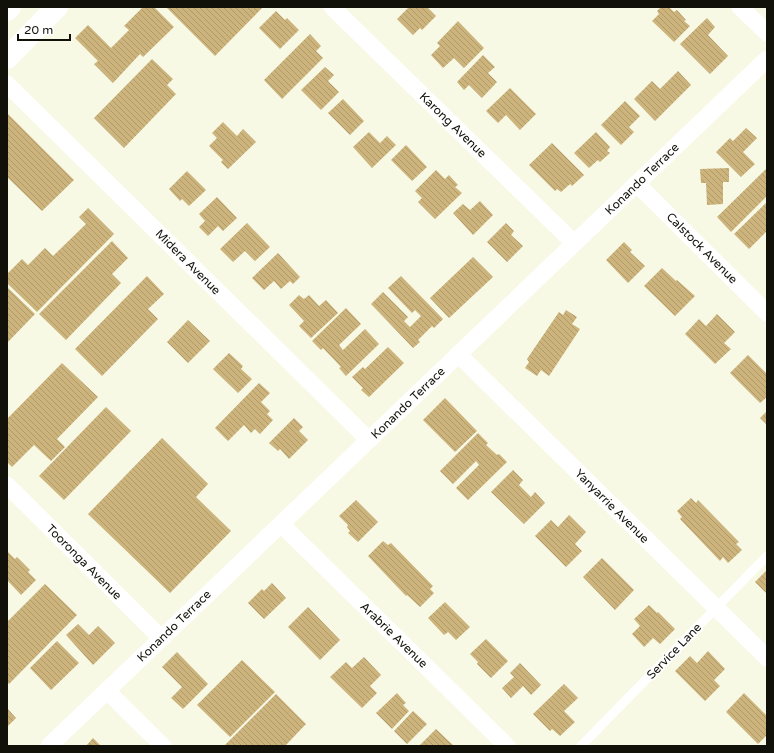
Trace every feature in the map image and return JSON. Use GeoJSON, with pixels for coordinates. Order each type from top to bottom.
{"type":"FeatureCollection","features":[{"type":"Feature","properties":{"kind":"main road"},"geometry":{"type":"LineString","coordinates":[[7,10],[10,7]]}},
{"type":"Feature","properties":{"kind":"main road"},"geometry":{"type":"LineString","coordinates":[[7,58],[57,7]]}},
{"type":"Feature","properties":{"kind":"street","name":"Karong Avenue"},"geometry":{"type":"LineString","coordinates":[[332,7],[574,243]]}},
{"type":"Feature","properties":{"kind":"street"},"geometry":{"type":"LineString","coordinates":[[740,7],[767,33]]}},
{"type":"Feature","properties":{"kind":"street","name":"Konando Terrace"},"geometry":{"type":"LineString","coordinates":[[49,746],[767,59]]}},
{"type":"Feature","properties":{"kind":"street","name":"Midera Avenue"},"geometry":{"type":"LineString","coordinates":[[7,84],[369,440]]}},
{"type":"Feature","properties":{"kind":"street","name":"Calstock Avenue"},"geometry":{"type":"LineString","coordinates":[[637,184],[767,313]]}},
{"type":"Feature","properties":{"kind":"street","name":"Yanyarrie Avenue"},"geometry":{"type":"LineString","coordinates":[[458,354],[767,658]]}},
{"type":"Feature","properties":{"kind":"street","name":"Tooronga Avenue"},"geometry":{"type":"LineString","coordinates":[[7,485],[161,638]]}},
{"type":"Feature","properties":{"kind":"street","name":"Arabrie Avenue"},"geometry":{"type":"LineString","coordinates":[[281,524],[507,746]]}},
{"type":"Feature","properties":{"kind":"street"},"geometry":{"type":"LineString","coordinates":[[107,691],[163,746]]}},
{"type":"Feature","properties":{"kind":"lane","name":"Service Lane"},"geometry":{"type":"LineString","coordinates":[[581,746],[767,556]]}},
{"type":"Feature","properties":{"kind":"building"},"geometry":{"type":"Polygon","coordinates":[[[143,7],[154,7],[174,27],[143,57],[140,54],[113,83],[94,64],[98,61],[75,38],[88,25],[111,48],[129,30],[124,26],[143,7]]]}},
{"type":"Feature","properties":{"kind":"building"},"geometry":{"type":"Polygon","coordinates":[[[166,7],[219,8],[263,7],[215,56],[166,7]]]}},
{"type":"Feature","properties":{"kind":"building"},"geometry":{"type":"Polygon","coordinates":[[[409,7],[427,7],[436,16],[422,30],[420,28],[413,35],[397,19],[409,7]]]}},
{"type":"Feature","properties":{"kind":"building"},"geometry":{"type":"Polygon","coordinates":[[[661,7],[669,7],[674,12],[677,10],[686,20],[684,21],[690,26],[674,42],[652,21],[659,14],[657,11],[661,7]]]}},
{"type":"Feature","properties":{"kind":"building"},"geometry":{"type":"Polygon","coordinates":[[[276,11],[285,20],[287,18],[299,30],[280,49],[259,28],[276,11]]]}},
{"type":"Feature","properties":{"kind":"building"},"geometry":{"type":"Polygon","coordinates":[[[707,18],[715,27],[708,35],[728,56],[710,74],[680,44],[707,18]]]}},
{"type":"Feature","properties":{"kind":"building"},"geometry":{"type":"Polygon","coordinates":[[[458,21],[484,48],[464,68],[454,58],[443,68],[431,55],[440,46],[437,43],[458,21]]]}},
{"type":"Feature","properties":{"kind":"building"},"geometry":{"type":"Polygon","coordinates":[[[310,34],[321,46],[316,51],[323,58],[282,99],[264,80],[310,34]]]}},
{"type":"Feature","properties":{"kind":"building"},"geometry":{"type":"Polygon","coordinates":[[[483,55],[495,67],[488,73],[497,82],[482,98],[469,85],[464,90],[457,82],[483,55]]]}},
{"type":"Feature","properties":{"kind":"building"},"geometry":{"type":"Polygon","coordinates":[[[152,59],[173,79],[167,85],[176,94],[124,148],[94,118],[152,59]]]}},
{"type":"Feature","properties":{"kind":"building"},"geometry":{"type":"Polygon","coordinates":[[[325,67],[334,75],[328,81],[339,92],[321,110],[301,90],[325,67]]]}},
{"type":"Feature","properties":{"kind":"building"},"geometry":{"type":"Polygon","coordinates":[[[678,71],[691,85],[655,121],[634,99],[652,81],[660,89],[678,71]]]}},
{"type":"Feature","properties":{"kind":"building"},"geometry":{"type":"Polygon","coordinates":[[[510,88],[536,114],[520,130],[506,115],[498,123],[486,111],[510,88]]]}},
{"type":"Feature","properties":{"kind":"building"},"geometry":{"type":"Polygon","coordinates":[[[343,99],[364,121],[350,135],[328,113],[343,99]]]}},
{"type":"Feature","properties":{"kind":"building"},"geometry":{"type":"Polygon","coordinates":[[[625,101],[640,116],[629,127],[634,132],[621,145],[601,125],[625,101]]]}},
{"type":"Feature","properties":{"kind":"building"},"geometry":{"type":"Polygon","coordinates":[[[7,113],[74,180],[42,211],[7,177],[7,113]]]}},
{"type":"Feature","properties":{"kind":"building"},"geometry":{"type":"Polygon","coordinates":[[[223,122],[237,136],[243,129],[256,142],[228,169],[221,162],[223,160],[209,146],[217,138],[212,133],[223,122]]]}},
{"type":"Feature","properties":{"kind":"building"},"geometry":{"type":"Polygon","coordinates":[[[746,128],[757,138],[743,152],[755,164],[741,177],[716,152],[730,138],[733,141],[746,128]]]}},
{"type":"Feature","properties":{"kind":"building"},"geometry":{"type":"Polygon","coordinates":[[[369,132],[380,143],[387,136],[396,145],[372,168],[353,147],[369,132]]]}},
{"type":"Feature","properties":{"kind":"building"},"geometry":{"type":"Polygon","coordinates":[[[596,132],[610,147],[607,151],[610,153],[600,162],[598,160],[589,168],[574,153],[596,132]]]}},
{"type":"Feature","properties":{"kind":"building"},"geometry":{"type":"Polygon","coordinates":[[[552,143],[584,175],[572,186],[570,184],[561,192],[557,189],[555,191],[529,165],[552,143]]]}},
{"type":"Feature","properties":{"kind":"building"},"geometry":{"type":"Polygon","coordinates":[[[406,145],[427,167],[412,181],[391,160],[406,145]]]}},
{"type":"Feature","properties":{"kind":"building"},"geometry":{"type":"Polygon","coordinates":[[[729,168],[729,182],[723,182],[723,204],[707,205],[706,183],[701,183],[700,169],[729,168]]]}},
{"type":"Feature","properties":{"kind":"building"},"geometry":{"type":"Polygon","coordinates":[[[767,168],[767,196],[731,232],[717,217],[767,168]]]}},
{"type":"Feature","properties":{"kind":"building"},"geometry":{"type":"Polygon","coordinates":[[[436,170],[445,179],[449,175],[458,185],[455,187],[462,193],[435,219],[418,202],[422,198],[415,191],[436,170]]]}},
{"type":"Feature","properties":{"kind":"building"},"geometry":{"type":"Polygon","coordinates":[[[187,171],[206,190],[189,206],[182,199],[180,201],[169,189],[187,171]]]}},
{"type":"Feature","properties":{"kind":"building"},"geometry":{"type":"Polygon","coordinates":[[[217,197],[237,218],[223,231],[218,226],[208,236],[199,227],[205,221],[199,214],[217,197]]]}},
{"type":"Feature","properties":{"kind":"building"},"geometry":{"type":"Polygon","coordinates":[[[480,201],[493,215],[473,235],[453,213],[463,204],[470,210],[480,201]]]}},
{"type":"Feature","properties":{"kind":"building"},"geometry":{"type":"Polygon","coordinates":[[[767,202],[767,231],[749,249],[734,234],[767,202]]]}},
{"type":"Feature","properties":{"kind":"building"},"geometry":{"type":"Polygon","coordinates":[[[88,208],[114,234],[37,312],[7,283],[7,274],[22,259],[28,265],[45,248],[53,256],[86,224],[79,217],[88,208]]]}},
{"type":"Feature","properties":{"kind":"building"},"geometry":{"type":"Polygon","coordinates":[[[247,223],[270,247],[255,261],[245,251],[233,262],[220,249],[247,223]]]}},
{"type":"Feature","properties":{"kind":"building"},"geometry":{"type":"Polygon","coordinates":[[[506,223],[514,231],[511,235],[523,246],[507,262],[487,242],[506,223]]]}},
{"type":"Feature","properties":{"kind":"building"},"geometry":{"type":"Polygon","coordinates":[[[112,241],[128,258],[112,274],[121,283],[66,340],[39,314],[112,241]]]}},
{"type":"Feature","properties":{"kind":"building"},"geometry":{"type":"Polygon","coordinates":[[[624,242],[632,250],[630,252],[645,266],[628,283],[606,260],[624,242]]]}},
{"type":"Feature","properties":{"kind":"building"},"geometry":{"type":"Polygon","coordinates":[[[278,253],[300,277],[293,284],[290,281],[281,289],[274,281],[264,290],[252,278],[278,253]]]}},
{"type":"Feature","properties":{"kind":"building"},"geometry":{"type":"Polygon","coordinates":[[[473,257],[493,277],[449,318],[430,298],[473,257]]]}},
{"type":"Feature","properties":{"kind":"building"},"geometry":{"type":"Polygon","coordinates":[[[662,268],[695,296],[675,316],[644,286],[662,268]]]}},
{"type":"Feature","properties":{"kind":"building"},"geometry":{"type":"Polygon","coordinates":[[[147,276],[164,294],[148,309],[158,319],[102,376],[75,349],[147,276]]]}},
{"type":"Feature","properties":{"kind":"building"},"geometry":{"type":"Polygon","coordinates":[[[401,276],[443,319],[434,328],[432,326],[418,340],[420,342],[413,348],[371,304],[383,292],[408,317],[404,321],[410,327],[421,316],[415,310],[412,313],[388,288],[401,276]]]}},
{"type":"Feature","properties":{"kind":"building"},"geometry":{"type":"Polygon","coordinates":[[[7,287],[35,314],[7,343],[7,287]]]}},
{"type":"Feature","properties":{"kind":"building"},"geometry":{"type":"Polygon","coordinates":[[[299,295],[304,299],[309,295],[319,306],[326,300],[338,313],[311,338],[299,326],[304,321],[289,305],[299,295]]]}},
{"type":"Feature","properties":{"kind":"building"},"geometry":{"type":"Polygon","coordinates":[[[346,308],[361,324],[339,345],[343,350],[365,329],[379,344],[346,376],[339,368],[341,367],[323,348],[321,350],[312,341],[346,308]]]}},
{"type":"Feature","properties":{"kind":"building"},"geometry":{"type":"Polygon","coordinates":[[[566,310],[577,317],[572,324],[580,329],[549,376],[541,370],[537,376],[525,368],[529,362],[527,359],[559,312],[563,315],[566,310]]]}},
{"type":"Feature","properties":{"kind":"building"},"geometry":{"type":"Polygon","coordinates":[[[717,314],[735,332],[724,343],[731,349],[715,364],[685,334],[699,319],[706,326],[717,314]]]}},
{"type":"Feature","properties":{"kind":"building"},"geometry":{"type":"Polygon","coordinates":[[[188,320],[210,341],[188,363],[167,342],[188,320]]]}},
{"type":"Feature","properties":{"kind":"building"},"geometry":{"type":"Polygon","coordinates":[[[388,347],[404,363],[369,397],[361,390],[363,388],[352,377],[363,367],[365,369],[388,347]]]}},
{"type":"Feature","properties":{"kind":"building"},"geometry":{"type":"Polygon","coordinates":[[[229,353],[243,366],[241,369],[252,379],[238,393],[213,369],[229,353]]]}},
{"type":"Feature","properties":{"kind":"building"},"geometry":{"type":"Polygon","coordinates":[[[748,355],[767,374],[767,397],[760,403],[730,373],[748,355]]]}},
{"type":"Feature","properties":{"kind":"building"},"geometry":{"type":"Polygon","coordinates":[[[62,363],[98,397],[57,439],[65,447],[51,461],[34,445],[12,467],[7,462],[7,419],[62,363]]]}},
{"type":"Feature","properties":{"kind":"building"},"geometry":{"type":"Polygon","coordinates":[[[259,383],[270,393],[261,402],[270,411],[267,414],[273,420],[260,434],[255,429],[251,433],[244,425],[228,441],[215,428],[259,383]]]}},
{"type":"Feature","properties":{"kind":"building"},"geometry":{"type":"Polygon","coordinates":[[[445,398],[477,431],[455,452],[423,420],[445,398]]]}},
{"type":"Feature","properties":{"kind":"building"},"geometry":{"type":"Polygon","coordinates":[[[106,407],[131,431],[64,500],[39,476],[106,407]]]}},
{"type":"Feature","properties":{"kind":"building"},"geometry":{"type":"Polygon","coordinates":[[[767,411],[767,425],[760,418],[767,411]]]}},
{"type":"Feature","properties":{"kind":"building"},"geometry":{"type":"Polygon","coordinates":[[[294,418],[303,427],[299,431],[308,440],[289,459],[280,449],[278,451],[269,443],[294,418]]]}},
{"type":"Feature","properties":{"kind":"building"},"geometry":{"type":"Polygon","coordinates":[[[478,433],[488,443],[486,445],[507,462],[468,500],[456,488],[479,465],[476,461],[453,484],[440,471],[478,433]]]}},
{"type":"Feature","properties":{"kind":"building"},"geometry":{"type":"Polygon","coordinates":[[[162,438],[208,484],[196,497],[231,531],[170,593],[88,514],[162,438]]]}},
{"type":"Feature","properties":{"kind":"building"},"geometry":{"type":"Polygon","coordinates":[[[513,470],[523,480],[519,485],[531,497],[535,492],[545,503],[524,524],[491,492],[513,470]]]}},
{"type":"Feature","properties":{"kind":"building"},"geometry":{"type":"Polygon","coordinates":[[[691,498],[696,503],[698,500],[739,542],[736,544],[742,550],[728,563],[723,557],[720,561],[680,519],[682,517],[677,511],[691,498]]]}},
{"type":"Feature","properties":{"kind":"building"},"geometry":{"type":"Polygon","coordinates":[[[356,500],[378,522],[358,542],[348,533],[350,531],[347,527],[348,525],[339,516],[356,500]]]}},
{"type":"Feature","properties":{"kind":"building"},"geometry":{"type":"Polygon","coordinates":[[[569,515],[586,532],[575,544],[582,551],[566,567],[535,536],[551,520],[558,527],[569,515]]]}},
{"type":"Feature","properties":{"kind":"building"},"geometry":{"type":"Polygon","coordinates":[[[383,541],[388,545],[391,543],[433,586],[430,589],[434,593],[420,607],[407,595],[406,596],[368,556],[383,541]]]}},
{"type":"Feature","properties":{"kind":"building"},"geometry":{"type":"Polygon","coordinates":[[[8,552],[15,559],[17,557],[30,570],[28,572],[36,580],[21,595],[7,580],[8,552]]]}},
{"type":"Feature","properties":{"kind":"building"},"geometry":{"type":"Polygon","coordinates":[[[602,558],[634,590],[615,610],[583,577],[602,558]]]}},
{"type":"Feature","properties":{"kind":"building"},"geometry":{"type":"Polygon","coordinates":[[[767,570],[767,594],[755,582],[767,570]]]}},
{"type":"Feature","properties":{"kind":"building"},"geometry":{"type":"Polygon","coordinates":[[[272,583],[286,598],[264,619],[248,603],[262,589],[264,591],[272,583]]]}},
{"type":"Feature","properties":{"kind":"building"},"geometry":{"type":"Polygon","coordinates":[[[45,584],[77,615],[9,684],[7,682],[7,622],[45,584]]]}},
{"type":"Feature","properties":{"kind":"building"},"geometry":{"type":"Polygon","coordinates":[[[445,602],[470,627],[456,640],[448,632],[444,635],[428,618],[445,602]]]}},
{"type":"Feature","properties":{"kind":"building"},"geometry":{"type":"Polygon","coordinates":[[[649,605],[675,629],[660,644],[653,638],[644,647],[632,634],[640,626],[634,619],[649,605]]]}},
{"type":"Feature","properties":{"kind":"building"},"geometry":{"type":"Polygon","coordinates":[[[308,607],[340,640],[320,660],[288,627],[308,607]]]}},
{"type":"Feature","properties":{"kind":"building"},"geometry":{"type":"Polygon","coordinates":[[[78,624],[89,635],[98,626],[115,643],[93,665],[66,635],[78,624]]]}},
{"type":"Feature","properties":{"kind":"building"},"geometry":{"type":"Polygon","coordinates":[[[486,639],[508,661],[491,678],[477,664],[478,662],[470,654],[486,639]]]}},
{"type":"Feature","properties":{"kind":"building"},"geometry":{"type":"Polygon","coordinates":[[[57,641],[79,663],[51,690],[30,668],[57,641]]]}},
{"type":"Feature","properties":{"kind":"building"},"geometry":{"type":"Polygon","coordinates":[[[708,651],[725,669],[714,680],[720,686],[705,701],[675,671],[690,656],[697,663],[708,651]]]}},
{"type":"Feature","properties":{"kind":"building"},"geometry":{"type":"Polygon","coordinates":[[[177,652],[208,684],[183,709],[171,698],[182,687],[162,667],[177,652]]]}},
{"type":"Feature","properties":{"kind":"building"},"geometry":{"type":"Polygon","coordinates":[[[364,657],[381,675],[370,686],[377,693],[362,708],[330,677],[346,662],[352,668],[364,657]]]}},
{"type":"Feature","properties":{"kind":"building"},"geometry":{"type":"Polygon","coordinates":[[[242,660],[275,692],[230,737],[197,705],[242,660]]]}},
{"type":"Feature","properties":{"kind":"building"},"geometry":{"type":"Polygon","coordinates":[[[520,663],[541,685],[531,695],[523,686],[511,698],[502,688],[514,677],[510,673],[520,663]]]}},
{"type":"Feature","properties":{"kind":"building"},"geometry":{"type":"Polygon","coordinates":[[[564,684],[578,698],[564,711],[575,722],[560,736],[552,729],[550,731],[533,714],[564,684]]]}},
{"type":"Feature","properties":{"kind":"building"},"geometry":{"type":"Polygon","coordinates":[[[397,693],[406,703],[403,705],[409,711],[392,729],[376,713],[397,693]]]}},
{"type":"Feature","properties":{"kind":"building"},"geometry":{"type":"Polygon","coordinates":[[[744,693],[767,716],[767,735],[758,744],[726,712],[744,693]]]}},
{"type":"Feature","properties":{"kind":"building"},"geometry":{"type":"Polygon","coordinates":[[[276,694],[306,724],[285,746],[224,746],[276,694]]]}},
{"type":"Feature","properties":{"kind":"building"},"geometry":{"type":"Polygon","coordinates":[[[7,708],[16,718],[7,727],[7,708]]]}},
{"type":"Feature","properties":{"kind":"building"},"geometry":{"type":"Polygon","coordinates":[[[413,711],[427,724],[407,744],[394,731],[413,711]]]}},
{"type":"Feature","properties":{"kind":"building"},"geometry":{"type":"Polygon","coordinates":[[[436,729],[454,746],[419,746],[436,729]]]}},
{"type":"Feature","properties":{"kind":"building"},"geometry":{"type":"Polygon","coordinates":[[[93,738],[101,746],[86,746],[93,738]]]}}]}
